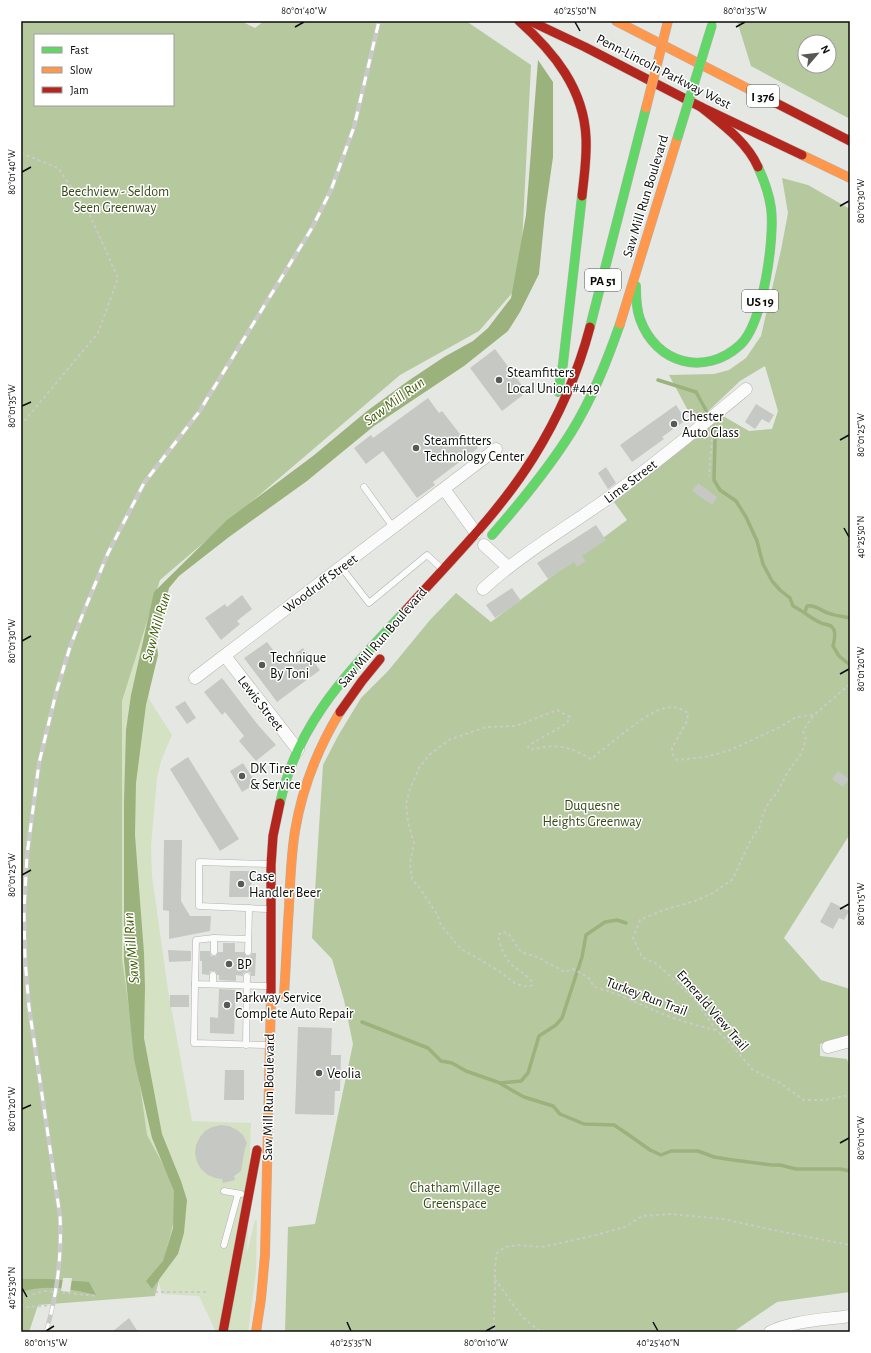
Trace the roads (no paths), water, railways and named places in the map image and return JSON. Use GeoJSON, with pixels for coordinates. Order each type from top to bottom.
{"type":"FeatureCollection","features":[{"type":"Feature","properties":{"kind":"highway"},"geometry":{"type":"LineString","coordinates":[[519,21],[545,45],[568,76],[578,97],[587,144],[560,386],[541,446]]}},
{"type":"Feature","properties":{"kind":"highway","name":"Penn-Lincoln Parkway West"},"geometry":{"type":"LineString","coordinates":[[530,21],[701,107],[850,178]]}},
{"type":"Feature","properties":{"kind":"highway","name":"Penn-Lincoln Parkway West"},"geometry":{"type":"LineString","coordinates":[[616,21],[850,141]]}},
{"type":"Feature","properties":{"kind":"highway","name":"Saw Mill Run Boulevard"},"geometry":{"type":"LineString","coordinates":[[256,1332],[261,1300],[265,1255],[270,986],[270,865],[277,816],[289,772],[298,750],[317,714],[343,679],[476,533],[513,487],[541,446],[566,397],[585,346],[668,21]]}},
{"type":"Feature","properties":{"kind":"highway","name":"Saw Mill Run Boulevard"},"geometry":{"type":"LineString","coordinates":[[481,548],[539,478],[569,436],[598,382],[612,348],[712,23]]}},
{"type":"Feature","properties":{"kind":"highway","name":"US 19"},"geometry":{"type":"LineString","coordinates":[[636,272],[636,303],[641,323],[652,341],[670,357],[691,363],[714,361],[724,357],[740,345],[747,338],[752,329],[766,273],[772,241],[772,225],[768,194],[759,168],[743,144],[727,127],[701,107]]}},
{"type":"Feature","properties":{"kind":"highway","name":"Saw Mill Run Boulevard"},"geometry":{"type":"LineString","coordinates":[[284,1005],[292,839],[301,800],[325,736],[336,716],[355,687],[388,650]]}},
{"type":"Feature","properties":{"kind":"highway"},"geometry":{"type":"LineString","coordinates":[[298,750],[308,779]]}},
{"type":"Feature","properties":{"kind":"highway"},"geometry":{"type":"LineString","coordinates":[[223,1332],[268,1086]]}},
{"type":"Feature","properties":{"kind":"street","name":"Lime Street"},"geometry":{"type":"LineString","coordinates":[[484,589],[508,567],[603,502],[703,425],[746,389]]}},
{"type":"Feature","properties":{"kind":"street","name":"Woodruff Street"},"geometry":{"type":"LineString","coordinates":[[195,678],[496,449]]}},
{"type":"Feature","properties":{"kind":"street"},"geometry":{"type":"LineString","coordinates":[[444,489],[476,533]]}},
{"type":"Feature","properties":{"kind":"street"},"geometry":{"type":"LineString","coordinates":[[481,548],[508,567]]}},
{"type":"Feature","properties":{"kind":"street","name":"Lewis Street"},"geometry":{"type":"LineString","coordinates":[[225,656],[298,750]]}},
{"type":"Feature","properties":{"kind":"street"},"geometry":{"type":"LineString","coordinates":[[828,1047],[850,1041]]}},
{"type":"Feature","properties":{"kind":"street"},"geometry":{"type":"LineString","coordinates":[[770,1332],[782,1327],[806,1322],[850,1316]]}},
{"type":"Feature","properties":{"kind":"lane"},"geometry":{"type":"LineString","coordinates":[[364,487],[393,527]]}},
{"type":"Feature","properties":{"kind":"lane"},"geometry":{"type":"LineString","coordinates":[[341,567],[369,603],[427,555],[443,569]]}},
{"type":"Feature","properties":{"kind":"lane"},"geometry":{"type":"LineString","coordinates":[[270,865],[199,862],[198,906],[270,909]]}},
{"type":"Feature","properties":{"kind":"lane"},"geometry":{"type":"LineString","coordinates":[[248,952],[249,908]]}},
{"type":"Feature","properties":{"kind":"lane"},"geometry":{"type":"LineString","coordinates":[[248,939],[214,938],[196,940],[194,1043],[269,1045]]}},
{"type":"Feature","properties":{"kind":"lane"},"geometry":{"type":"LineString","coordinates":[[214,938],[214,952]]}},
{"type":"Feature","properties":{"kind":"lane"},"geometry":{"type":"LineString","coordinates":[[213,975],[213,984]]}},
{"type":"Feature","properties":{"kind":"lane"},"geometry":{"type":"LineString","coordinates":[[246,1045],[247,976]]}},
{"type":"Feature","properties":{"kind":"lane"},"geometry":{"type":"LineString","coordinates":[[195,984],[270,986]]}},
{"type":"Feature","properties":{"kind":"lane"},"geometry":{"type":"LineString","coordinates":[[224,1191],[248,1196]]}},
{"type":"Feature","properties":{"kind":"lane"},"geometry":{"type":"LineString","coordinates":[[224,1245],[238,1194]]}},
{"type":"Feature","properties":{"kind":"water","name":"Saw Mill Run"},"geometry":{"type":"Polygon","coordinates":[[[538,60],[553,82],[553,157],[545,213],[539,274],[520,312],[508,331],[464,366],[374,426],[307,481],[229,537],[179,576],[169,588],[156,637],[158,655],[146,705],[136,783],[135,835],[144,953],[144,1038],[162,1134],[187,1200],[184,1233],[178,1254],[152,1289],[146,1281],[163,1261],[173,1228],[174,1191],[152,1138],[134,1059],[124,960],[124,802],[126,730],[131,695],[154,592],[227,520],[313,456],[367,411],[408,381],[444,357],[473,341],[488,328],[511,298],[526,215],[538,60]]]}},
{"type":"Feature","properties":{"kind":"water"},"geometry":{"type":"Polygon","coordinates":[[[21,1279],[89,1282],[96,1295],[58,1288],[40,1288],[21,1292],[21,1279]]]}},
{"type":"Feature","properties":{"kind":"waterway"},"geometry":{"type":"LineString","coordinates":[[658,380],[696,392],[708,414]]}},
{"type":"Feature","properties":{"kind":"waterway"},"geometry":{"type":"LineString","coordinates":[[714,427],[714,480],[720,490],[736,501],[746,517],[757,541],[763,564],[772,581],[790,598],[793,606],[821,623],[832,627],[835,634],[833,646],[839,656],[850,665]]}},
{"type":"Feature","properties":{"kind":"waterway"},"geometry":{"type":"LineString","coordinates":[[805,612],[807,606],[813,606],[831,614],[850,618]]}},
{"type":"Feature","properties":{"kind":"waterway"},"geometry":{"type":"LineString","coordinates":[[362,1022],[428,1048],[441,1061],[452,1063],[466,1071],[500,1083],[521,1081],[528,1073],[539,1036],[556,1025],[562,1018],[582,957],[586,935],[605,922],[617,920],[626,923]]}},
{"type":"Feature","properties":{"kind":"waterway"},"geometry":{"type":"LineString","coordinates":[[501,1084],[524,1097],[553,1106],[560,1114],[584,1124],[614,1125],[650,1150],[661,1155],[671,1151],[698,1151],[714,1157],[780,1165],[796,1169],[840,1169],[850,1171]]}},
{"type":"Feature","properties":{"kind":"railway"},"geometry":{"type":"LineString","coordinates":[[46,1332],[58,1275],[60,1216],[29,1007],[25,959],[24,912],[27,855],[39,763],[56,693],[70,647],[108,553],[144,483],[199,412],[312,228],[331,190],[354,127],[379,21]]}},
{"type":"Feature","properties":{"kind":"place","name":"Steamfitters Local Union #449"},"geometry":{"type":"Point","coordinates":[499,380]}},
{"type":"Feature","properties":{"kind":"place","name":"Chester Auto Glass"},"geometry":{"type":"Point","coordinates":[674,424]}},
{"type":"Feature","properties":{"kind":"place","name":"Steamfitters Technology Center"},"geometry":{"type":"Point","coordinates":[416,448]}},
{"type":"Feature","properties":{"kind":"place","name":"Technique By Toni"},"geometry":{"type":"Point","coordinates":[262,665]}},
{"type":"Feature","properties":{"kind":"place","name":"DK Tires & Service"},"geometry":{"type":"Point","coordinates":[242,776]}},
{"type":"Feature","properties":{"kind":"place","name":"Case Handler Beer"},"geometry":{"type":"Point","coordinates":[241,884]}},
{"type":"Feature","properties":{"kind":"place","name":"BP"},"geometry":{"type":"Point","coordinates":[229,964]}},
{"type":"Feature","properties":{"kind":"place","name":"Parkway Service Complete Auto Repair"},"geometry":{"type":"Point","coordinates":[227,1005]}},
{"type":"Feature","properties":{"kind":"place","name":"Veolia"},"geometry":{"type":"Point","coordinates":[319,1073]}},
{"type":"Feature","properties":{"kind":"park label","name":"Beechview - Seldom Seen Greenway"},"geometry":{"type":"Point","coordinates":[115,200]}},
{"type":"Feature","properties":{"kind":"park label","name":"Duquesne Heights Greenway"},"geometry":{"type":"Point","coordinates":[592,814]}},
{"type":"Feature","properties":{"kind":"park label","name":"Chatham Village Greenspace"},"geometry":{"type":"Point","coordinates":[455,1196]}}]}
